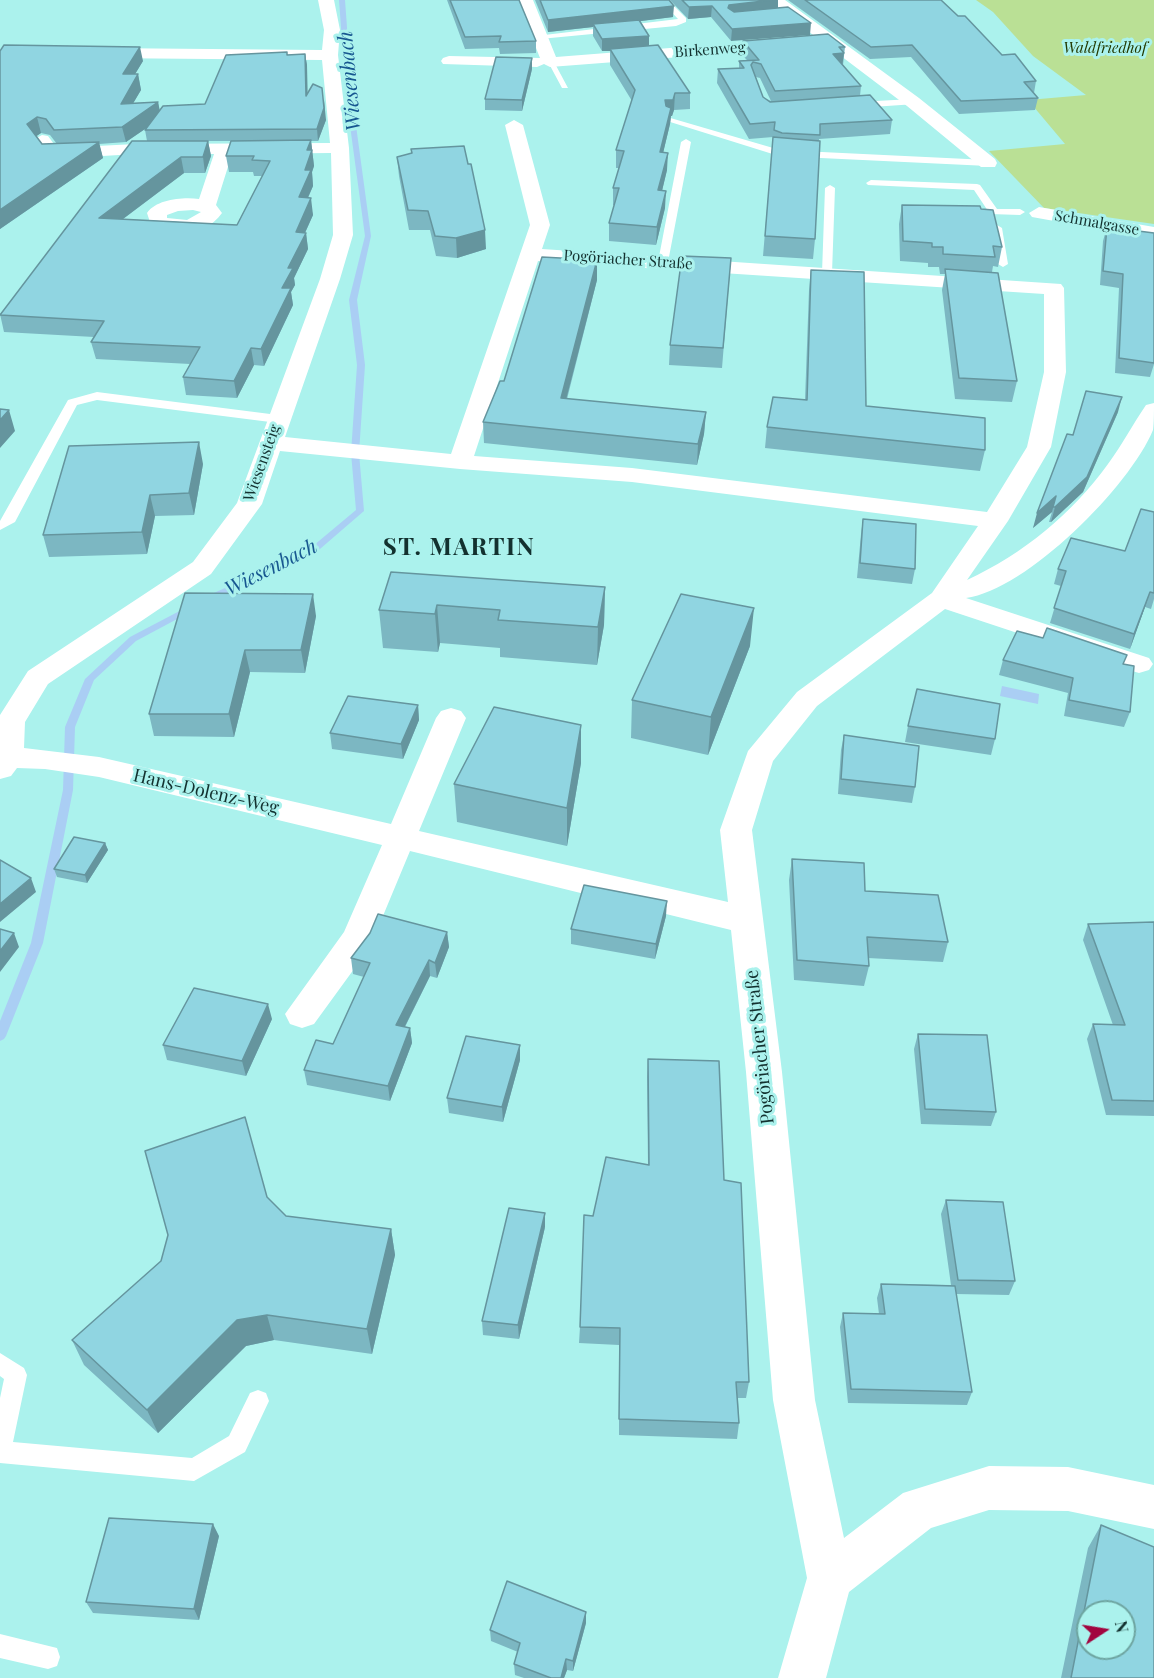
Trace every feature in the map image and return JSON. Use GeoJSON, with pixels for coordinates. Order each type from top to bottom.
{"type":"FeatureCollection","features":[{"type":"Feature","properties":{"kind":"street","name":"Wiesensteig"},"geometry":{"type":"LineString","coordinates":[[4,764],[10,722],[38,678],[202,568],[249,504],[330,279],[343,235],[340,148],[330,55],[332,30],[326,0]]}},
{"type":"Feature","properties":{"kind":"street"},"geometry":{"type":"LineString","coordinates":[[525,0],[550,62]]}},
{"type":"Feature","properties":{"kind":"street"},"geometry":{"type":"LineString","coordinates":[[774,8],[794,13],[833,41],[914,102],[988,163]]}},
{"type":"Feature","properties":{"kind":"street","name":"Birkenweg"},"geometry":{"type":"LineString","coordinates":[[449,61],[550,62],[833,41]]}},
{"type":"Feature","properties":{"kind":"street"},"geometry":{"type":"LineString","coordinates":[[82,52],[330,55]]}},
{"type":"Feature","properties":{"kind":"street"},"geometry":{"type":"LineString","coordinates":[[460,462],[540,225],[514,125]]}},
{"type":"Feature","properties":{"kind":"street"},"geometry":{"type":"LineString","coordinates":[[42,140],[52,154],[136,149],[340,148]]}},
{"type":"Feature","properties":{"kind":"street"},"geometry":{"type":"LineString","coordinates":[[206,206],[225,149]]}},
{"type":"Feature","properties":{"kind":"street","name":"Schmalgasse"},"geometry":{"type":"LineString","coordinates":[[1029,212],[1154,233]]}},
{"type":"Feature","properties":{"kind":"street","name":"Pogöriacher Straße"},"geometry":{"type":"LineString","coordinates":[[531,254],[1054,288],[1055,372],[1040,447],[996,521],[944,594],[807,699],[759,759],[736,830],[764,1071],[794,1400],[830,1578]]}},
{"type":"Feature","properties":{"kind":"street"},"geometry":{"type":"LineString","coordinates":[[944,594],[968,590],[991,580],[1008,571],[1056,537],[1117,469],[1154,410]]}},
{"type":"Feature","properties":{"kind":"street"},"geometry":{"type":"LineString","coordinates":[[275,431],[338,449],[632,476],[996,521]]}},
{"type":"Feature","properties":{"kind":"street"},"geometry":{"type":"LineString","coordinates":[[944,594],[1139,664]]}},
{"type":"Feature","properties":{"kind":"street"},"geometry":{"type":"LineString","coordinates":[[302,1014],[358,938],[451,718]]}},
{"type":"Feature","properties":{"kind":"street","name":"Hans-Dolenz-Weg"},"geometry":{"type":"LineString","coordinates":[[4,764],[45,759],[99,767],[722,913],[746,922]]}},
{"type":"Feature","properties":{"kind":"street"},"geometry":{"type":"LineString","coordinates":[[802,1678],[830,1578],[920,1509],[989,1488],[1068,1489],[1154,1508]]}},
{"type":"Feature","properties":{"kind":"lane"},"geometry":{"type":"LineString","coordinates":[[540,36],[676,24],[683,20],[664,0]]}},
{"type":"Feature","properties":{"kind":"lane"},"geometry":{"type":"LineString","coordinates":[[550,62],[565,86]]}},
{"type":"Feature","properties":{"kind":"lane"},"geometry":{"type":"LineString","coordinates":[[848,106],[914,102]]}},
{"type":"Feature","properties":{"kind":"lane"},"geometry":{"type":"LineString","coordinates":[[670,119],[779,153],[988,163]]}},
{"type":"Feature","properties":{"kind":"lane"},"geometry":{"type":"LineString","coordinates":[[663,262],[686,142]]}},
{"type":"Feature","properties":{"kind":"lane"},"geometry":{"type":"LineString","coordinates":[[871,183],[977,187],[994,212],[1003,264]]}},
{"type":"Feature","properties":{"kind":"lane"},"geometry":{"type":"LineString","coordinates":[[827,273],[830,188]]}},
{"type":"Feature","properties":{"kind":"lane"},"geometry":{"type":"LineString","coordinates":[[994,212],[1029,212]]}},
{"type":"Feature","properties":{"kind":"lane"},"geometry":{"type":"LineString","coordinates":[[0,526],[8,522],[72,403],[97,396],[275,431]]}},
{"type":"Feature","properties":{"kind":"lane"},"geometry":{"type":"LineString","coordinates":[[0,1363],[16,1375],[0,1451],[194,1470],[237,1444],[258,1401]]}},
{"type":"Feature","properties":{"kind":"lane"},"geometry":{"type":"LineString","coordinates":[[0,1646],[48,1657]]}},
{"type":"Feature","properties":{"kind":"green space","name":"Waldfriedhof"},"geometry":{"type":"Polygon","coordinates":[[[976,0],[1154,0],[1154,224],[1044,208],[989,151],[1065,144],[1028,100],[1086,95],[1033,56],[993,12],[976,0]]]}},
{"type":"Feature","properties":{"kind":"water"},"geometry":{"type":"Polygon","coordinates":[[[1002,686],[1039,694],[1038,704],[1000,696],[1002,686]]]}},
{"type":"Feature","properties":{"kind":"building"},"geometry":{"type":"Polygon","coordinates":[[[450,0],[519,0],[536,41],[499,42],[501,36],[465,37],[450,0]]]}},
{"type":"Feature","properties":{"kind":"building"},"geometry":{"type":"Polygon","coordinates":[[[540,0],[669,0],[674,6],[548,20],[540,0]]]}},
{"type":"Feature","properties":{"kind":"building"},"geometry":{"type":"Polygon","coordinates":[[[682,0],[772,0],[729,5],[728,8],[734,12],[788,7],[811,23],[732,29],[712,6],[689,7],[682,0]]]}},
{"type":"Feature","properties":{"kind":"building"},"geometry":{"type":"Polygon","coordinates":[[[805,0],[941,0],[958,16],[965,16],[1002,55],[1015,54],[1036,81],[1024,82],[1038,98],[961,101],[912,45],[871,47],[805,0]]]}},
{"type":"Feature","properties":{"kind":"building"},"geometry":{"type":"Polygon","coordinates":[[[639,20],[649,36],[602,39],[593,24],[639,20]]]}},
{"type":"Feature","properties":{"kind":"building"},"geometry":{"type":"Polygon","coordinates":[[[828,34],[845,47],[839,47],[844,53],[833,54],[861,86],[775,91],[761,64],[753,62],[751,65],[763,97],[770,102],[870,95],[892,120],[820,124],[820,135],[782,133],[774,130],[775,122],[750,124],[718,69],[744,68],[739,61],[759,60],[743,41],[828,34]]]}},
{"type":"Feature","properties":{"kind":"building"},"geometry":{"type":"Polygon","coordinates":[[[4,45],[140,47],[123,74],[138,74],[121,104],[158,102],[122,127],[54,130],[46,119],[37,117],[27,124],[42,144],[99,142],[0,210],[0,51],[4,45]]]}},
{"type":"Feature","properties":{"kind":"building"},"geometry":{"type":"Polygon","coordinates":[[[658,45],[690,93],[675,93],[673,100],[665,100],[666,106],[671,108],[660,152],[668,153],[658,190],[666,191],[657,227],[609,223],[619,188],[613,188],[624,151],[616,150],[635,90],[610,49],[658,45]]]}},
{"type":"Feature","properties":{"kind":"building"},"geometry":{"type":"Polygon","coordinates":[[[287,52],[287,55],[305,54],[306,96],[313,84],[322,88],[324,108],[317,129],[145,130],[163,106],[205,104],[226,55],[287,52]]]}},
{"type":"Feature","properties":{"kind":"building"},"geometry":{"type":"Polygon","coordinates":[[[496,57],[532,58],[522,100],[485,99],[496,57]]]}},
{"type":"Feature","properties":{"kind":"building"},"geometry":{"type":"Polygon","coordinates":[[[773,137],[820,141],[815,239],[765,236],[773,137]]]}},
{"type":"Feature","properties":{"kind":"building"},"geometry":{"type":"Polygon","coordinates":[[[311,140],[307,150],[312,150],[305,170],[311,170],[299,197],[311,198],[296,232],[306,233],[288,268],[293,268],[282,288],[291,288],[261,349],[251,348],[234,381],[183,377],[200,347],[91,342],[104,321],[0,315],[132,141],[208,141],[203,157],[181,157],[99,218],[237,225],[270,161],[252,160],[254,156],[226,156],[231,141],[311,140]]]}},
{"type":"Feature","properties":{"kind":"building"},"geometry":{"type":"Polygon","coordinates":[[[464,146],[468,164],[471,164],[485,230],[456,238],[435,236],[428,211],[408,210],[397,157],[412,153],[411,149],[464,146]]]}},
{"type":"Feature","properties":{"kind":"building"},"geometry":{"type":"Polygon","coordinates":[[[902,205],[980,206],[981,209],[993,210],[1002,247],[993,246],[995,257],[943,254],[943,247],[932,247],[932,243],[903,241],[902,205]]]}},
{"type":"Feature","properties":{"kind":"building"},"geometry":{"type":"Polygon","coordinates":[[[1107,227],[1154,233],[1154,363],[1119,358],[1123,274],[1103,271],[1107,227]]]}},
{"type":"Feature","properties":{"kind":"building"},"geometry":{"type":"Polygon","coordinates":[[[682,256],[731,258],[723,348],[670,345],[682,256]]]}},
{"type":"Feature","properties":{"kind":"building"},"geometry":{"type":"Polygon","coordinates":[[[542,257],[597,260],[561,398],[706,412],[698,444],[483,422],[500,381],[504,381],[542,257]]]}},
{"type":"Feature","properties":{"kind":"building"},"geometry":{"type":"Polygon","coordinates":[[[945,269],[998,273],[1017,381],[959,378],[945,269]]]}},
{"type":"Feature","properties":{"kind":"building"},"geometry":{"type":"Polygon","coordinates":[[[811,270],[864,272],[866,406],[985,418],[985,450],[767,427],[773,397],[807,400],[811,270]]]}},
{"type":"Feature","properties":{"kind":"building"},"geometry":{"type":"Polygon","coordinates":[[[1086,391],[1122,397],[1087,477],[1055,507],[1053,507],[1056,496],[1037,513],[1067,434],[1073,435],[1086,391]]]}},
{"type":"Feature","properties":{"kind":"building"},"geometry":{"type":"Polygon","coordinates":[[[0,409],[9,410],[0,420],[0,409]]]}},
{"type":"Feature","properties":{"kind":"building"},"geometry":{"type":"Polygon","coordinates":[[[199,442],[189,493],[150,495],[142,532],[43,535],[69,446],[199,442]]]}},
{"type":"Feature","properties":{"kind":"building"},"geometry":{"type":"Polygon","coordinates":[[[1141,509],[1154,512],[1154,593],[1150,592],[1134,634],[1054,608],[1066,571],[1058,569],[1071,538],[1125,551],[1141,509]]]}},
{"type":"Feature","properties":{"kind":"building"},"geometry":{"type":"Polygon","coordinates":[[[863,519],[916,524],[915,569],[860,563],[863,519]]]}},
{"type":"Feature","properties":{"kind":"building"},"geometry":{"type":"Polygon","coordinates":[[[391,572],[605,587],[598,627],[498,620],[500,610],[437,605],[435,614],[379,610],[391,572]]]}},
{"type":"Feature","properties":{"kind":"building"},"geometry":{"type":"Polygon","coordinates":[[[185,593],[313,594],[301,650],[245,650],[229,714],[149,714],[185,593]]]}},
{"type":"Feature","properties":{"kind":"building"},"geometry":{"type":"Polygon","coordinates":[[[681,594],[754,608],[711,717],[632,700],[681,594]]]}},
{"type":"Feature","properties":{"kind":"building"},"geometry":{"type":"Polygon","coordinates":[[[1047,628],[1127,655],[1123,664],[1134,666],[1130,712],[1069,700],[1073,678],[1003,660],[1017,631],[1043,638],[1047,628]]]}},
{"type":"Feature","properties":{"kind":"building"},"geometry":{"type":"Polygon","coordinates":[[[917,689],[1000,704],[995,739],[908,726],[917,689]]]}},
{"type":"Feature","properties":{"kind":"building"},"geometry":{"type":"Polygon","coordinates":[[[348,696],[418,705],[401,744],[330,733],[348,696]]]}},
{"type":"Feature","properties":{"kind":"building"},"geometry":{"type":"Polygon","coordinates":[[[494,707],[581,725],[567,808],[454,784],[494,707]]]}},
{"type":"Feature","properties":{"kind":"building"},"geometry":{"type":"Polygon","coordinates":[[[844,735],[919,746],[915,787],[841,779],[844,735]]]}},
{"type":"Feature","properties":{"kind":"building"},"geometry":{"type":"Polygon","coordinates":[[[74,837],[105,843],[85,875],[54,869],[74,837]]]}},
{"type":"Feature","properties":{"kind":"building"},"geometry":{"type":"Polygon","coordinates":[[[792,859],[864,863],[865,891],[938,895],[948,942],[867,937],[869,966],[797,960],[792,859]]]}},
{"type":"Feature","properties":{"kind":"building"},"geometry":{"type":"Polygon","coordinates":[[[0,860],[31,878],[0,904],[0,860]]]}},
{"type":"Feature","properties":{"kind":"building"},"geometry":{"type":"Polygon","coordinates":[[[584,885],[667,901],[656,944],[571,929],[584,885]]]}},
{"type":"Feature","properties":{"kind":"building"},"geometry":{"type":"Polygon","coordinates":[[[378,914],[447,932],[435,963],[429,960],[396,1025],[410,1028],[388,1086],[304,1070],[316,1040],[333,1044],[370,963],[351,958],[370,933],[378,914]]]}},
{"type":"Feature","properties":{"kind":"building"},"geometry":{"type":"Polygon","coordinates":[[[1154,922],[1154,1101],[1112,1100],[1093,1024],[1125,1025],[1088,924],[1154,922]]]}},
{"type":"Feature","properties":{"kind":"building"},"geometry":{"type":"Polygon","coordinates":[[[0,929],[14,933],[0,951],[0,929]]]}},
{"type":"Feature","properties":{"kind":"building"},"geometry":{"type":"Polygon","coordinates":[[[194,988],[268,1004],[242,1061],[163,1045],[194,988]]]}},
{"type":"Feature","properties":{"kind":"building"},"geometry":{"type":"Polygon","coordinates":[[[918,1034],[987,1035],[996,1112],[925,1109],[918,1034]]]}},
{"type":"Feature","properties":{"kind":"building"},"geometry":{"type":"Polygon","coordinates":[[[466,1036],[520,1045],[502,1107],[447,1098],[466,1036]]]}},
{"type":"Feature","properties":{"kind":"building"},"geometry":{"type":"Polygon","coordinates":[[[648,1059],[719,1061],[724,1180],[741,1183],[749,1382],[736,1382],[739,1423],[619,1419],[620,1328],[580,1327],[584,1215],[593,1216],[606,1157],[649,1165],[648,1059]]]}},
{"type":"Feature","properties":{"kind":"building"},"geometry":{"type":"Polygon","coordinates":[[[245,1117],[267,1197],[286,1216],[391,1229],[367,1329],[267,1315],[237,1320],[147,1410],[72,1340],[161,1261],[168,1235],[145,1151],[245,1117]]]}},
{"type":"Feature","properties":{"kind":"building"},"geometry":{"type":"Polygon","coordinates":[[[946,1200],[1003,1202],[1015,1281],[958,1280],[946,1200]]]}},
{"type":"Feature","properties":{"kind":"building"},"geometry":{"type":"Polygon","coordinates":[[[509,1208],[545,1213],[518,1325],[482,1321],[509,1208]]]}},
{"type":"Feature","properties":{"kind":"building"},"geometry":{"type":"Polygon","coordinates":[[[881,1284],[955,1286],[972,1392],[851,1389],[843,1313],[885,1314],[881,1284]]]}},
{"type":"Feature","properties":{"kind":"building"},"geometry":{"type":"Polygon","coordinates":[[[109,1518],[213,1524],[194,1609],[86,1602],[109,1518]]]}},
{"type":"Feature","properties":{"kind":"building"},"geometry":{"type":"Polygon","coordinates":[[[1101,1525],[1154,1547],[1154,1678],[1071,1678],[1076,1652],[1076,1660],[1136,1660],[1136,1600],[1086,1600],[1101,1525]]]}},
{"type":"Feature","properties":{"kind":"building"},"geometry":{"type":"Polygon","coordinates":[[[507,1581],[586,1612],[573,1661],[566,1659],[561,1678],[551,1678],[514,1664],[520,1643],[490,1630],[507,1581]]]}},
{"type":"Feature","properties":{"kind":"waterway","name":"Wiesenbach"},"geometry":{"type":"LineString","coordinates":[[208,599],[310,553],[360,511],[355,453],[361,365],[353,300],[368,236],[349,96],[342,0]]}},
{"type":"Feature","properties":{"kind":"waterway","name":"Wiesenbach"},"geometry":{"type":"LineString","coordinates":[[0,1036],[37,943],[68,790],[70,727],[90,679],[133,639],[191,608]]}},
{"type":"Feature","properties":{"kind":"district","name":"ST. MARTIN"},"geometry":{"type":"Point","coordinates":[459,548]}}]}
